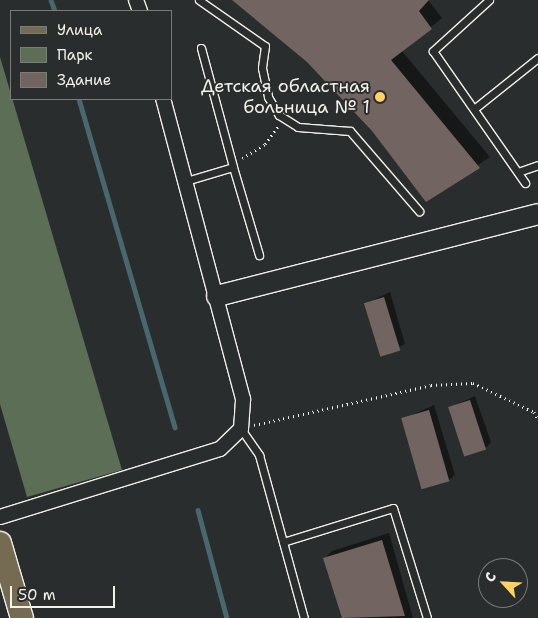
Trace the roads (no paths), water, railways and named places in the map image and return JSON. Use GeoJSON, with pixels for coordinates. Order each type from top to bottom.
{"type":"FeatureCollection","features":[{"type":"Feature","properties":{"kind":"main road"},"geometry":{"type":"LineString","coordinates":[[0,543],[22,618]]}},
{"type":"Feature","properties":{"kind":"street"},"geometry":{"type":"LineString","coordinates":[[0,517],[220,449],[241,429],[243,399],[163,100]]}},
{"type":"Feature","properties":{"kind":"street"},"geometry":{"type":"LineString","coordinates":[[217,296],[538,214]]}},
{"type":"Feature","properties":{"kind":"lane"},"geometry":{"type":"LineString","coordinates":[[200,0],[265,46],[262,68],[268,97],[284,118],[298,127],[350,131],[419,211]]}},
{"type":"Feature","properties":{"kind":"lane"},"geometry":{"type":"LineString","coordinates":[[489,0],[433,51],[525,183]]}},
{"type":"Feature","properties":{"kind":"lane"},"geometry":{"type":"LineString","coordinates":[[201,48],[232,165],[259,255]]}},
{"type":"Feature","properties":{"kind":"lane"},"geometry":{"type":"LineString","coordinates":[[474,109],[538,58]]}},
{"type":"Feature","properties":{"kind":"lane"},"geometry":{"type":"LineString","coordinates":[[186,181],[232,165]]}},
{"type":"Feature","properties":{"kind":"lane"},"geometry":{"type":"LineString","coordinates":[[518,172],[538,165]]}},
{"type":"Feature","properties":{"kind":"lane"},"geometry":{"type":"LineString","coordinates":[[241,429],[259,455],[304,618]]}},
{"type":"Feature","properties":{"kind":"lane"},"geometry":{"type":"LineString","coordinates":[[283,542],[393,508],[427,618]]}},
{"type":"Feature","properties":{"kind":"waterway"},"geometry":{"type":"LineString","coordinates":[[51,0],[55,10]]}},
{"type":"Feature","properties":{"kind":"waterway"},"geometry":{"type":"LineString","coordinates":[[79,100],[175,427]]}},
{"type":"Feature","properties":{"kind":"waterway"},"geometry":{"type":"LineString","coordinates":[[198,510],[227,618]]}},
{"type":"Feature","properties":{"kind":"place","name":"Детская областная больница № 1"},"geometry":{"type":"Point","coordinates":[380,97]}}]}
